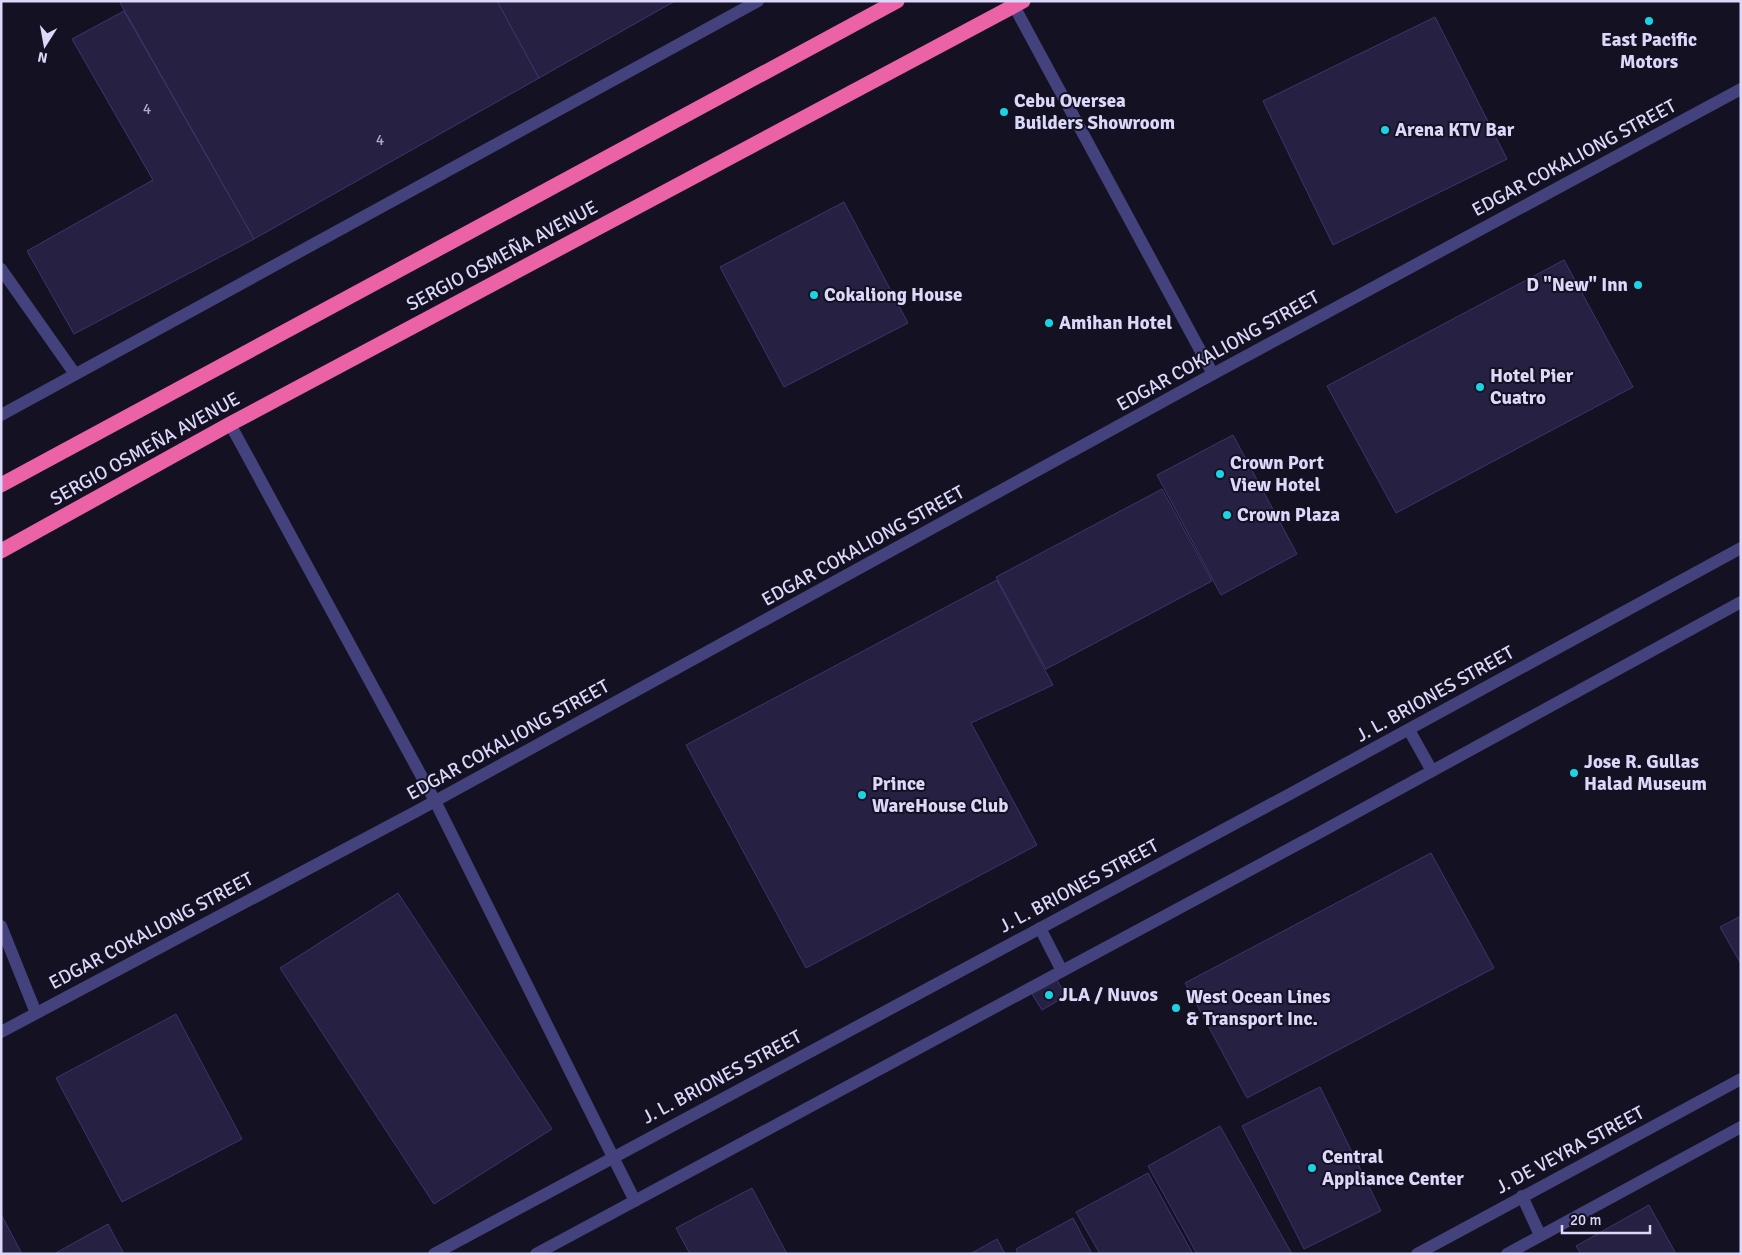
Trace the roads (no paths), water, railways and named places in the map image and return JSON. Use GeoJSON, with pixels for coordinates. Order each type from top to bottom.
{"type":"FeatureCollection","features":[{"type":"Feature","properties":{"kind":"highway","name":"SERGIO OSMEÑA AVENUE"},"geometry":{"type":"LineString","coordinates":[[1,485],[897,1]]}},
{"type":"Feature","properties":{"kind":"highway","name":"SERGIO OSMEÑA AVENUE"},"geometry":{"type":"LineString","coordinates":[[1,552],[230,424],[1019,4]]}},
{"type":"Feature","properties":{"kind":"street"},"geometry":{"type":"LineString","coordinates":[[1,415],[758,1]]}},
{"type":"Feature","properties":{"kind":"street"},"geometry":{"type":"LineString","coordinates":[[1019,4],[1213,374]]}},
{"type":"Feature","properties":{"kind":"street","name":"EDGAR COKALIONG STREET"},"geometry":{"type":"LineString","coordinates":[[1,1032],[436,801],[1142,415],[1213,374],[1741,89]]}},
{"type":"Feature","properties":{"kind":"street"},"geometry":{"type":"LineString","coordinates":[[1,269],[75,374]]}},
{"type":"Feature","properties":{"kind":"street"},"geometry":{"type":"LineString","coordinates":[[230,424],[436,801],[635,1201]]}},
{"type":"Feature","properties":{"kind":"street","name":"J. L. BRIONES STREET"},"geometry":{"type":"LineString","coordinates":[[434,1254],[1409,730],[1741,548]]}},
{"type":"Feature","properties":{"kind":"street"},"geometry":{"type":"LineString","coordinates":[[536,1254],[1432,771],[1741,602]]}},
{"type":"Feature","properties":{"kind":"street"},"geometry":{"type":"LineString","coordinates":[[1409,730],[1432,771]]}},
{"type":"Feature","properties":{"kind":"street"},"geometry":{"type":"LineString","coordinates":[[1,926],[36,1013]]}},
{"type":"Feature","properties":{"kind":"street"},"geometry":{"type":"LineString","coordinates":[[1040,928],[1062,971]]}},
{"type":"Feature","properties":{"kind":"street","name":"J. DE VEYRA STREET"},"geometry":{"type":"LineString","coordinates":[[1417,1254],[1741,1079]]}},
{"type":"Feature","properties":{"kind":"street"},"geometry":{"type":"LineString","coordinates":[[1507,1254],[1741,1127]]}},
{"type":"Feature","properties":{"kind":"street"},"geometry":{"type":"LineString","coordinates":[[1522,1196],[1540,1235]]}},
{"type":"Feature","properties":{"kind":"place","name":"East Pacific Motors"},"geometry":{"type":"Point","coordinates":[1649,21]}},
{"type":"Feature","properties":{"kind":"place","name":"Cebu Oversea Builders Showroom"},"geometry":{"type":"Point","coordinates":[1004,112]}},
{"type":"Feature","properties":{"kind":"place","name":"Arena KTV Bar"},"geometry":{"type":"Point","coordinates":[1385,130]}},
{"type":"Feature","properties":{"kind":"place","name":"D \"New\" Inn"},"geometry":{"type":"Point","coordinates":[1638,285]}},
{"type":"Feature","properties":{"kind":"place","name":"Cokaliong House"},"geometry":{"type":"Point","coordinates":[814,295]}},
{"type":"Feature","properties":{"kind":"place","name":"Amihan Hotel"},"geometry":{"type":"Point","coordinates":[1049,323]}},
{"type":"Feature","properties":{"kind":"place","name":"Hotel Pier Cuatro"},"geometry":{"type":"Point","coordinates":[1480,387]}},
{"type":"Feature","properties":{"kind":"place","name":"Crown Port View Hotel"},"geometry":{"type":"Point","coordinates":[1220,474]}},
{"type":"Feature","properties":{"kind":"place","name":"Crown Plaza"},"geometry":{"type":"Point","coordinates":[1227,515]}},
{"type":"Feature","properties":{"kind":"place","name":"Jose R. Gullas Halad Museum"},"geometry":{"type":"Point","coordinates":[1574,773]}},
{"type":"Feature","properties":{"kind":"place","name":"Prince WareHouse Club"},"geometry":{"type":"Point","coordinates":[862,795]}},
{"type":"Feature","properties":{"kind":"place","name":"JLA / Nuvos"},"geometry":{"type":"Point","coordinates":[1049,995]}},
{"type":"Feature","properties":{"kind":"place","name":"West Ocean Lines & Transport Inc."},"geometry":{"type":"Point","coordinates":[1176,1008]}},
{"type":"Feature","properties":{"kind":"place","name":"Central Appliance Center"},"geometry":{"type":"Point","coordinates":[1312,1168]}}]}
